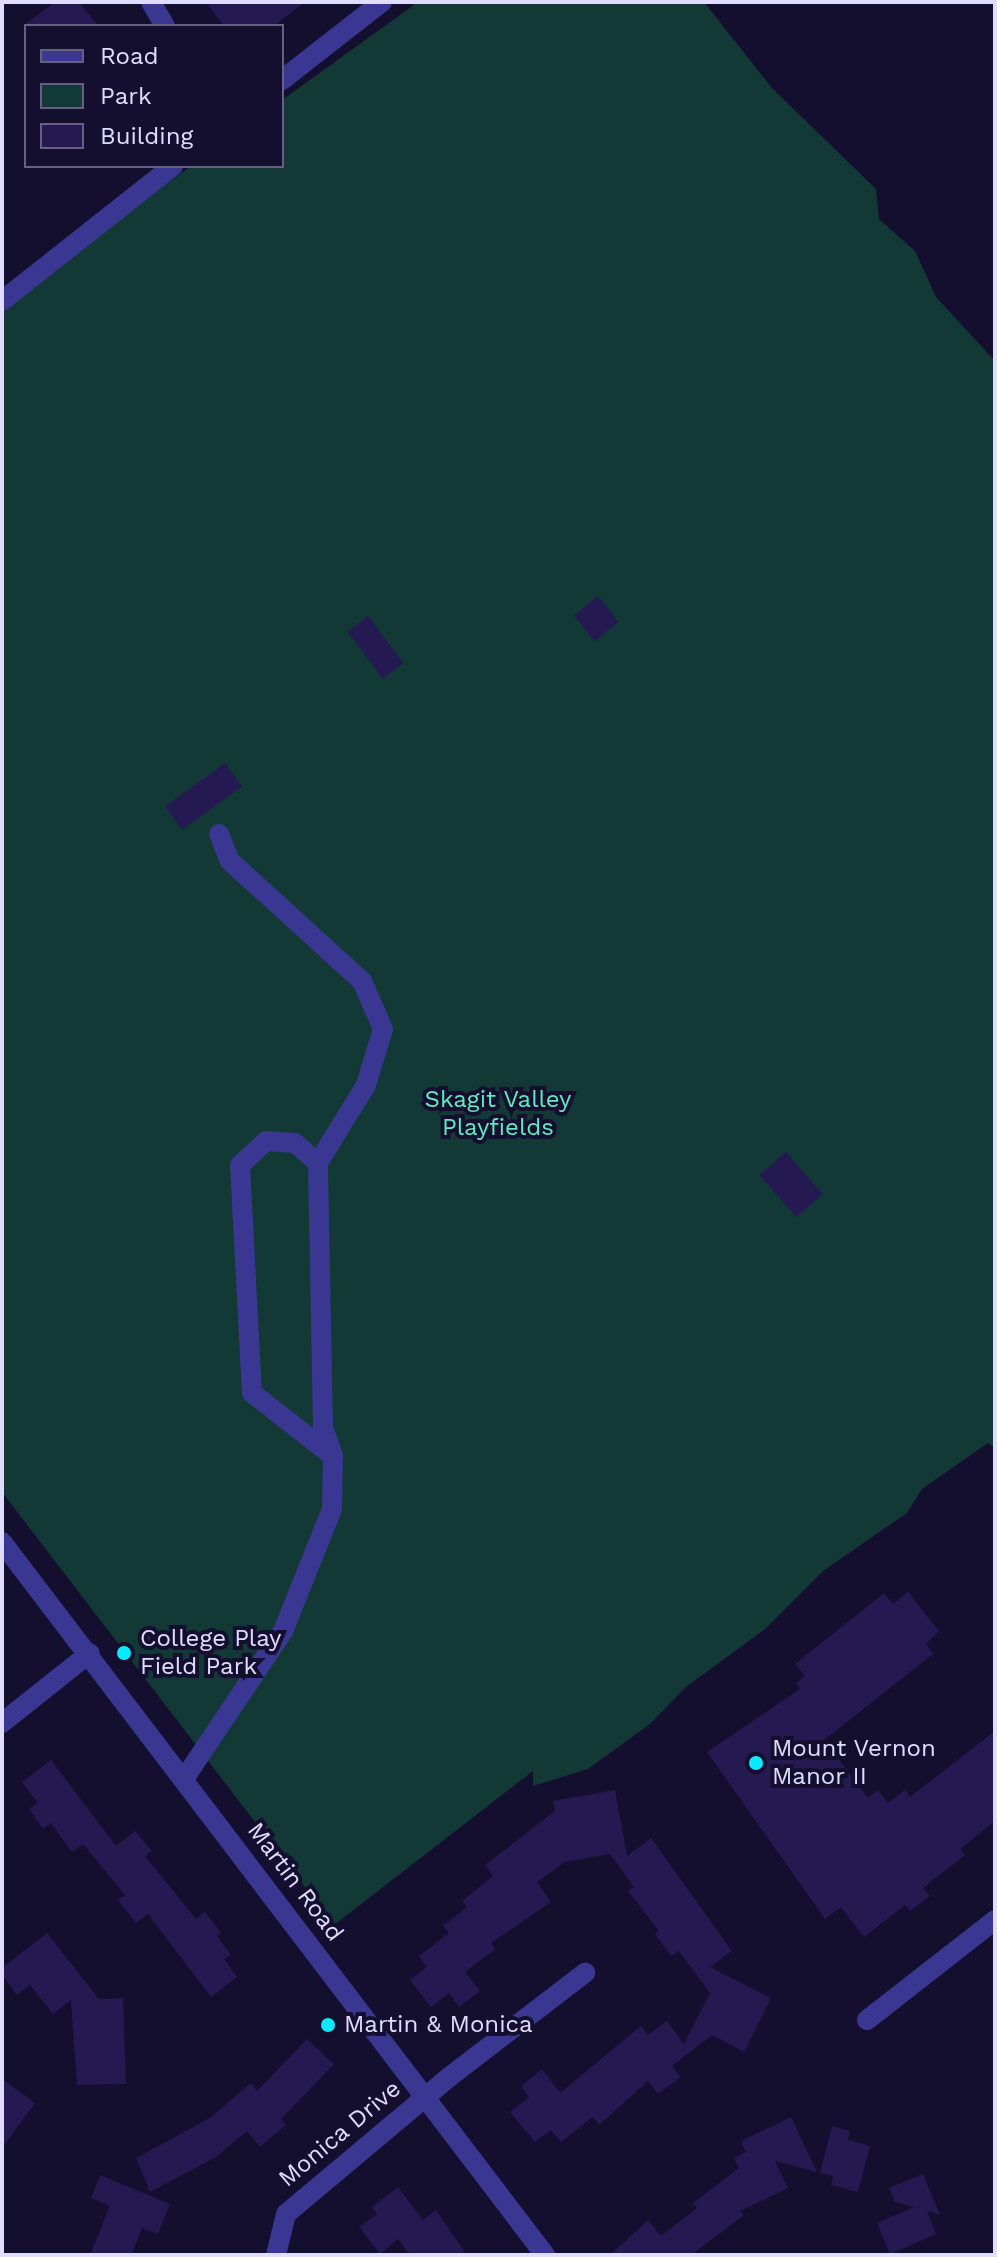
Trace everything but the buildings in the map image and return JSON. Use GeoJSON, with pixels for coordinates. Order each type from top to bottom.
{"type":"FeatureCollection","features":[{"type":"Feature","properties":{"kind":"street"},"geometry":{"type":"LineString","coordinates":[[151,2],[164,24]]}},
{"type":"Feature","properties":{"kind":"street"},"geometry":{"type":"LineString","coordinates":[[284,78],[382,2]]}},
{"type":"Feature","properties":{"kind":"street"},"geometry":{"type":"LineString","coordinates":[[2,301],[170,168]]}},
{"type":"Feature","properties":{"kind":"street"},"geometry":{"type":"LineString","coordinates":[[184,1779],[283,1631],[332,1509],[333,1456],[323,1427],[318,1163],[366,1085],[383,1029],[362,981],[230,861],[219,834]]}},
{"type":"Feature","properties":{"kind":"street"},"geometry":{"type":"LineString","coordinates":[[318,1163],[295,1143],[266,1141],[240,1165],[252,1393],[333,1456]]}},
{"type":"Feature","properties":{"kind":"street","name":"Martin Road"},"geometry":{"type":"LineString","coordinates":[[2,1542],[90,1653],[545,2255]]}},
{"type":"Feature","properties":{"kind":"street"},"geometry":{"type":"LineString","coordinates":[[2,1723],[90,1653]]}},
{"type":"Feature","properties":{"kind":"street"},"geometry":{"type":"LineString","coordinates":[[867,2020],[995,1920]]}},
{"type":"Feature","properties":{"kind":"street","name":"Monica Drive"},"geometry":{"type":"LineString","coordinates":[[276,2255],[286,2214],[424,2097],[585,1973]]}},
{"type":"Feature","properties":{"kind":"green space","name":"Skagit Valley Playfields"},"geometry":{"type":"Polygon","coordinates":[[[418,2],[704,2],[772,88],[876,189],[879,219],[915,251],[936,297],[995,361],[995,1448],[988,1443],[922,1489],[907,1513],[823,1571],[765,1629],[686,1687],[650,1724],[588,1769],[533,1786],[533,1771],[334,1925],[2,1492],[2,302],[188,168],[284,168],[284,99],[418,2]]]}},
{"type":"Feature","properties":{"kind":"place","name":"College Play Field Park"},"geometry":{"type":"Point","coordinates":[124,1653]}},
{"type":"Feature","properties":{"kind":"place","name":"Mount Vernon Manor II"},"geometry":{"type":"Point","coordinates":[756,1763]}},
{"type":"Feature","properties":{"kind":"place","name":"Martin & Monica"},"geometry":{"type":"Point","coordinates":[328,2025]}}]}
